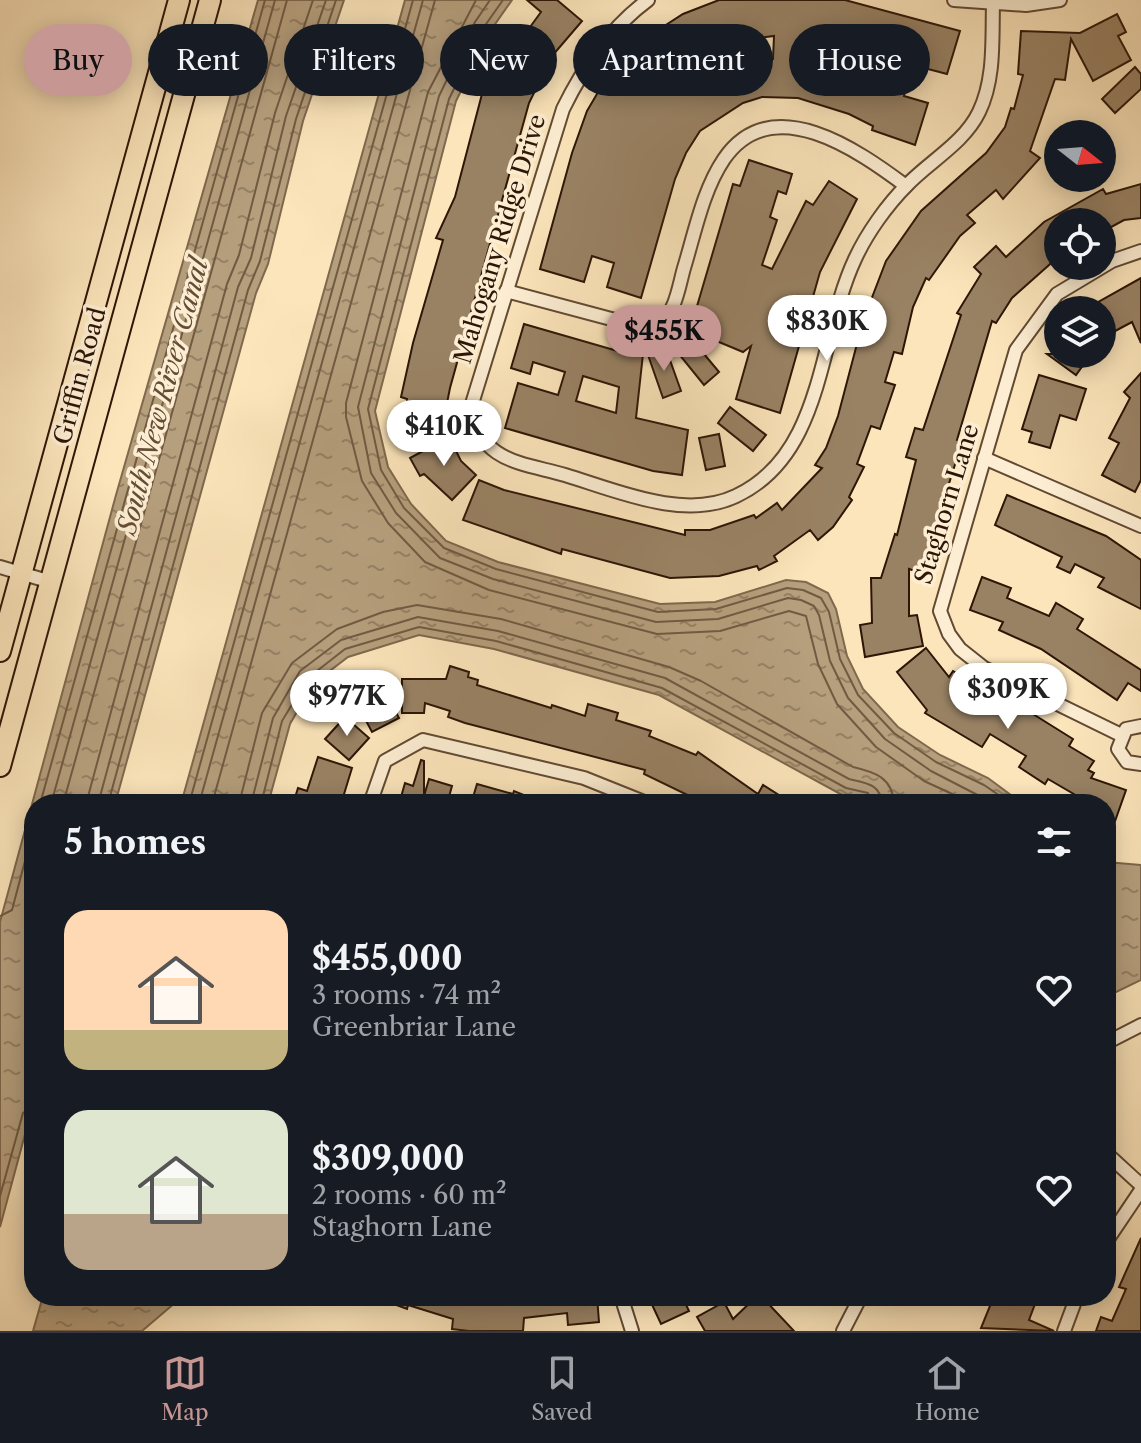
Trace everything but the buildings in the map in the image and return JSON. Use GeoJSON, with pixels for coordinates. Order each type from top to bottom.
{"type":"FeatureCollection","features":[{"type":"Feature","properties":{"kind":"main road","name":"Griffin Road"},"geometry":{"type":"LineString","coordinates":[[0,651],[179,0]]}},
{"type":"Feature","properties":{"kind":"main road","name":"Griffin Road"},"geometry":{"type":"LineString","coordinates":[[0,766],[210,0]]}},
{"type":"Feature","properties":{"kind":"main road"},"geometry":{"type":"LineString","coordinates":[[122,207],[151,214]]}},
{"type":"Feature","properties":{"kind":"street","name":"Mahogany Ridge Drive"},"geometry":{"type":"LineString","coordinates":[[648,0],[604,43],[578,79],[563,109],[471,407],[474,427],[493,452],[594,485],[659,502],[685,504],[735,497],[781,463],[794,445],[804,424],[840,298],[855,258],[906,186],[951,146],[979,112],[990,76],[993,4]]}},
{"type":"Feature","properties":{"kind":"street"},"geometry":{"type":"LineString","coordinates":[[954,0],[1026,5],[1060,0]]}},
{"type":"Feature","properties":{"kind":"street"},"geometry":{"type":"LineString","coordinates":[[506,291],[630,324],[650,327],[661,322],[676,297],[711,183],[725,158],[740,142],[767,129],[799,127],[843,144],[906,186]]}},
{"type":"Feature","properties":{"kind":"street","name":"Staghorn Lane"},"geometry":{"type":"LineString","coordinates":[[1121,735],[1106,731],[984,668],[960,649],[949,634],[940,611],[1016,350],[1057,294],[1112,261],[1141,251]]}},
{"type":"Feature","properties":{"kind":"street"},"geometry":{"type":"LineString","coordinates":[[984,458],[1141,526]]}},
{"type":"Feature","properties":{"kind":"street"},"geometry":{"type":"LineString","coordinates":[[0,567],[51,582]]}},
{"type":"Feature","properties":{"kind":"street"},"geometry":{"type":"LineString","coordinates":[[1141,726],[1126,729],[1118,742],[1121,756],[1127,762],[1141,764]]}},
{"type":"Feature","properties":{"kind":"street"},"geometry":{"type":"LineString","coordinates":[[373,794],[385,761],[423,740],[584,778],[624,794]]}},
{"type":"Feature","properties":{"kind":"street"},"geometry":{"type":"LineString","coordinates":[[1116,1038],[1141,1025]]}},
{"type":"Feature","properties":{"kind":"street"},"geometry":{"type":"LineString","coordinates":[[1116,1163],[1141,1188],[1116,1227]]}},
{"type":"Feature","properties":{"kind":"street"},"geometry":{"type":"LineString","coordinates":[[624,1306],[632,1331]]}},
{"type":"Feature","properties":{"kind":"street"},"geometry":{"type":"LineString","coordinates":[[843,1331],[856,1306]]}},
{"type":"Feature","properties":{"kind":"street"},"geometry":{"type":"LineString","coordinates":[[1064,1331],[1073,1306]]}},
{"type":"Feature","properties":{"kind":"water","name":"South New River Canal"},"geometry":{"type":"Polygon","coordinates":[[[258,0],[344,0],[336,24],[284,24],[284,96],[311,96],[268,264],[256,293],[118,794],[35,794],[116,495],[230,96],[268,96],[268,24],[251,24],[258,0]]]}},
{"type":"Feature","properties":{"kind":"water"},"geometry":{"type":"Polygon","coordinates":[[[405,0],[512,0],[495,24],[440,24],[440,96],[458,96],[375,411],[388,467],[411,504],[446,541],[498,562],[660,604],[715,602],[786,580],[806,582],[828,593],[836,609],[847,656],[863,689],[898,727],[940,755],[988,778],[1010,794],[840,794],[659,695],[494,649],[419,635],[348,657],[313,684],[290,724],[271,794],[184,794],[378,96],[424,96],[424,24],[398,24],[405,0]]]}},
{"type":"Feature","properties":{"kind":"water"},"geometry":{"type":"Polygon","coordinates":[[[24,834],[24,1138],[0,1227],[0,922],[24,834]]]}},
{"type":"Feature","properties":{"kind":"water"},"geometry":{"type":"Polygon","coordinates":[[[1116,863],[1141,865],[1141,980],[1116,992],[1116,863]]]}},
{"type":"Feature","properties":{"kind":"water"},"geometry":{"type":"Polygon","coordinates":[[[40,1306],[171,1306],[142,1331],[33,1331],[40,1306]]]}}]}
